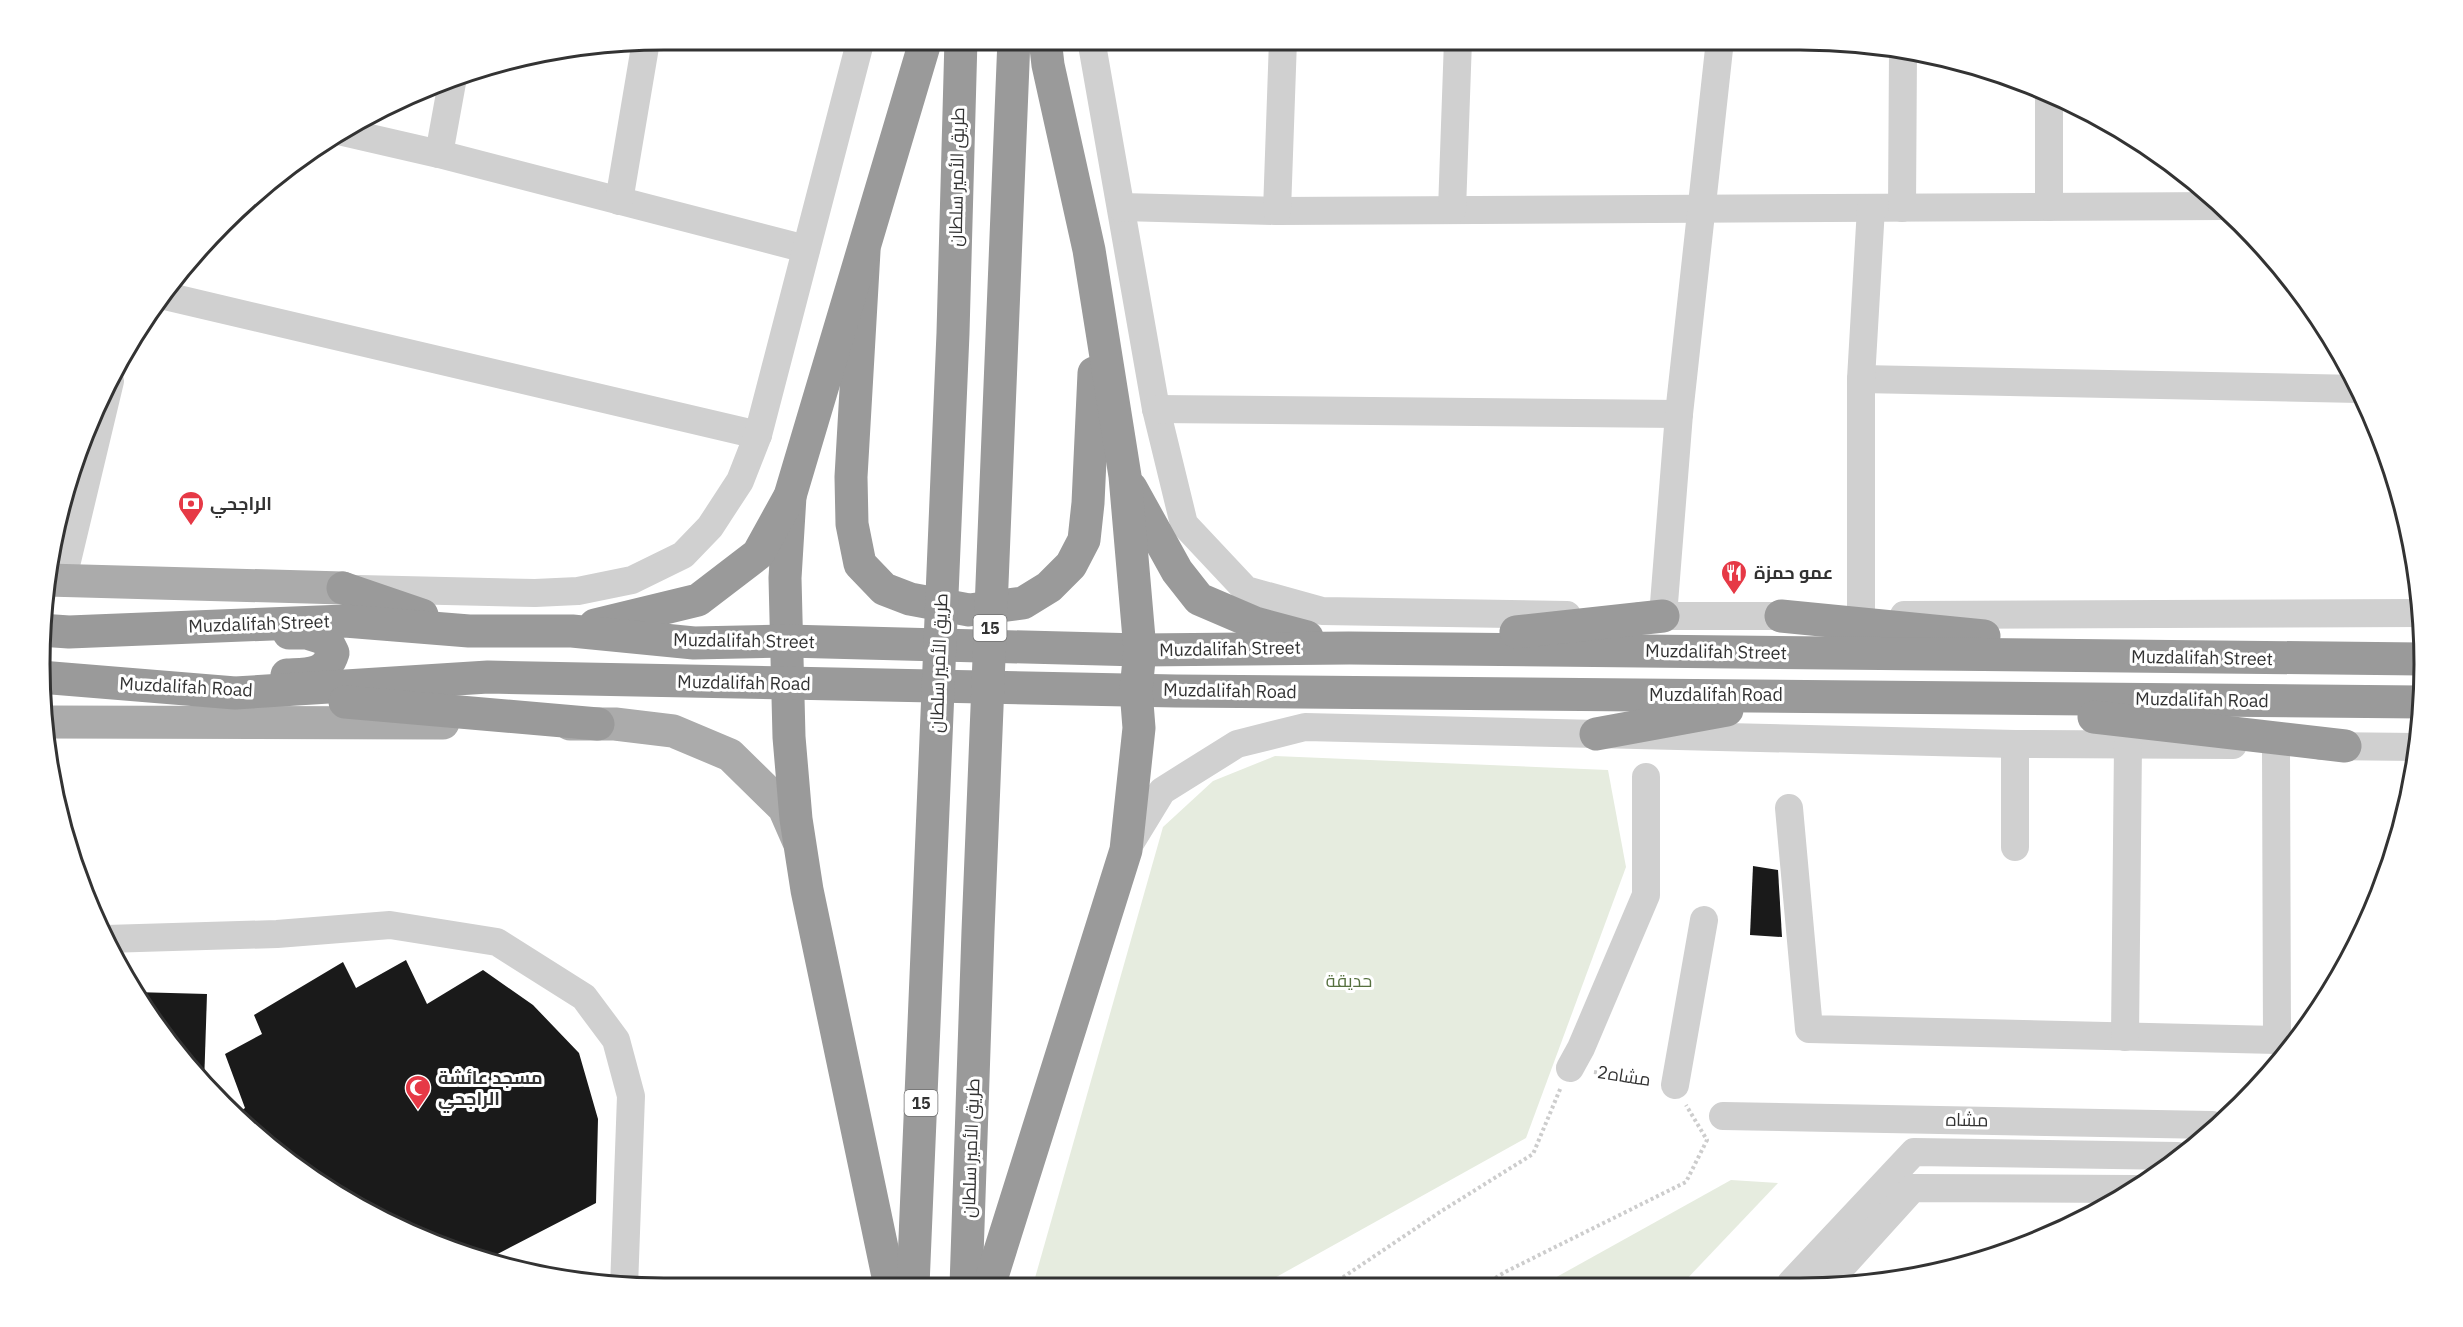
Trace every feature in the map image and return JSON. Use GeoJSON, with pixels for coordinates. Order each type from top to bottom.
{"type":"FeatureCollection","features":[{"type":"Feature","properties":{"kind":"highway"},"geometry":{"type":"LineString","coordinates":[[572,631],[698,600],[758,554],[790,496],[923,50]]}},
{"type":"Feature","properties":{"kind":"highway","name":"طريق الأمير سلطان"},"geometry":{"type":"LineString","coordinates":[[913,1278],[953,333],[961,50]]}},
{"type":"Feature","properties":{"kind":"highway","name":"طريق الأمير سلطان"},"geometry":{"type":"LineString","coordinates":[[966,1278],[1014,50]]}},
{"type":"Feature","properties":{"kind":"highway"},"geometry":{"type":"LineString","coordinates":[[992,1278],[1126,850],[1138,728],[1136,690],[1140,650],[1125,476],[1089,250],[1046,50]]}},
{"type":"Feature","properties":{"kind":"highway"},"geometry":{"type":"LineString","coordinates":[[864,251],[851,477],[852,524],[860,564],[884,589],[910,599],[969,610],[1023,603],[1049,587],[1071,565],[1084,540],[1088,503],[1097,298]]}},
{"type":"Feature","properties":{"kind":"highway"},"geometry":{"type":"LineString","coordinates":[[1125,476],[1177,571],[1199,599],[1255,623],[1349,648],[1663,616]]}},
{"type":"Feature","properties":{"kind":"highway"},"geometry":{"type":"LineString","coordinates":[[790,496],[785,578],[789,737],[801,847],[807,890],[888,1278]]}},
{"type":"Feature","properties":{"kind":"highway"},"geometry":{"type":"LineString","coordinates":[[343,588],[469,631]]}},
{"type":"Feature","properties":{"kind":"highway"},"geometry":{"type":"LineString","coordinates":[[1781,616],[2213,658]]}},
{"type":"Feature","properties":{"kind":"highway","name":"Muzdalifah Street"},"geometry":{"type":"LineString","coordinates":[[51,631],[69,632],[345,621],[469,631],[572,631],[694,643],[787,640],[1140,650],[1349,648],[2414,659]]}},
{"type":"Feature","properties":{"kind":"highway"},"geometry":{"type":"LineString","coordinates":[[114,683],[317,673],[330,662],[333,653],[326,639],[308,633],[119,629]]}},
{"type":"Feature","properties":{"kind":"highway"},"geometry":{"type":"LineString","coordinates":[[750,684],[771,673],[773,656],[754,641]]}},
{"type":"Feature","properties":{"kind":"highway"},"geometry":{"type":"LineString","coordinates":[[1176,650],[1151,659],[1151,678],[1176,691]]}},
{"type":"Feature","properties":{"kind":"highway","name":"Muzdalifah Road"},"geometry":{"type":"LineString","coordinates":[[50,678],[235,693],[488,677],[1176,691],[2412,702]]}},
{"type":"Feature","properties":{"kind":"highway"},"geometry":{"type":"LineString","coordinates":[[235,693],[598,724]]}},
{"type":"Feature","properties":{"kind":"highway"},"geometry":{"type":"LineString","coordinates":[[1596,734],[1803,696]]}},
{"type":"Feature","properties":{"kind":"highway"},"geometry":{"type":"LineString","coordinates":[[1857,697],[2026,709],[2345,746]]}},
{"type":"Feature","properties":{"kind":"main road"},"geometry":{"type":"LineString","coordinates":[[55,581],[343,588]]}},
{"type":"Feature","properties":{"kind":"main road"},"geometry":{"type":"LineString","coordinates":[[53,722],[598,724],[673,731],[730,755],[784,808],[801,847]]}},
{"type":"Feature","properties":{"kind":"street"},"geometry":{"type":"LineString","coordinates":[[619,201],[644,50]]}},
{"type":"Feature","properties":{"kind":"street"},"geometry":{"type":"LineString","coordinates":[[343,588],[535,593],[578,591],[632,580],[682,555],[710,527],[740,481],[758,435],[858,50]]}},
{"type":"Feature","properties":{"kind":"street"},"geometry":{"type":"LineString","coordinates":[[1093,50],[1156,409],[1184,524],[1246,590],[1322,611],[1663,616],[2411,613]]}},
{"type":"Feature","properties":{"kind":"street"},"geometry":{"type":"LineString","coordinates":[[1277,211],[1283,50]]}},
{"type":"Feature","properties":{"kind":"street"},"geometry":{"type":"LineString","coordinates":[[1452,210],[1458,50]]}},
{"type":"Feature","properties":{"kind":"street"},"geometry":{"type":"LineString","coordinates":[[1663,616],[1679,414],[1718,50]]}},
{"type":"Feature","properties":{"kind":"street"},"geometry":{"type":"LineString","coordinates":[[1902,208],[1903,59]]}},
{"type":"Feature","properties":{"kind":"street"},"geometry":{"type":"LineString","coordinates":[[439,154],[451,88]]}},
{"type":"Feature","properties":{"kind":"street"},"geometry":{"type":"LineString","coordinates":[[2049,103],[2049,207]]}},
{"type":"Feature","properties":{"kind":"street"},"geometry":{"type":"LineString","coordinates":[[353,134],[439,154],[806,249]]}},
{"type":"Feature","properties":{"kind":"street"},"geometry":{"type":"LineString","coordinates":[[1121,207],[1277,211],[2209,206]]}},
{"type":"Feature","properties":{"kind":"street"},"geometry":{"type":"LineString","coordinates":[[1861,616],[1861,379],[1871,208]]}},
{"type":"Feature","properties":{"kind":"street"},"geometry":{"type":"LineString","coordinates":[[171,297],[758,435]]}},
{"type":"Feature","properties":{"kind":"street"},"geometry":{"type":"LineString","coordinates":[[1861,379],[2348,389]]}},
{"type":"Feature","properties":{"kind":"street"},"geometry":{"type":"LineString","coordinates":[[1156,409],[1679,414]]}},
{"type":"Feature","properties":{"kind":"street"},"geometry":{"type":"LineString","coordinates":[[56,578],[98,425]]}},
{"type":"Feature","properties":{"kind":"street"},"geometry":{"type":"LineString","coordinates":[[1126,850],[1162,791],[1237,744],[1305,727],[2015,744],[2408,747]]}},
{"type":"Feature","properties":{"kind":"street"},"geometry":{"type":"LineString","coordinates":[[2015,744],[2015,847]]}},
{"type":"Feature","properties":{"kind":"street"},"geometry":{"type":"LineString","coordinates":[[2125,1037],[2128,745]]}},
{"type":"Feature","properties":{"kind":"street"},"geometry":{"type":"LineString","coordinates":[[1789,808],[1809,1029],[2277,1040],[2276,746]]}},
{"type":"Feature","properties":{"kind":"street"},"geometry":{"type":"LineString","coordinates":[[1570,1068],[1581,1048],[1646,895],[1646,777]]}},
{"type":"Feature","properties":{"kind":"street"},"geometry":{"type":"LineString","coordinates":[[1675,1084],[1704,920]]}},
{"type":"Feature","properties":{"kind":"street"},"geometry":{"type":"LineString","coordinates":[[115,939],[277,934],[390,925],[497,942],[584,997],[616,1040],[631,1096],[624,1276]]}},
{"type":"Feature","properties":{"kind":"street","name":"مشاه"},"geometry":{"type":"LineString","coordinates":[[1723,1116],[2204,1125]]}},
{"type":"Feature","properties":{"kind":"street"},"geometry":{"type":"LineString","coordinates":[[1796,1278],[1914,1152],[2166,1156]]}},
{"type":"Feature","properties":{"kind":"street"},"geometry":{"type":"LineString","coordinates":[[1833,1276],[1913,1188],[2116,1189]]}},
{"type":"Feature","properties":{"kind":"street"},"geometry":{"type":"LineString","coordinates":[[1853,1275],[1854,1254]]}},
{"type":"Feature","properties":{"kind":"path","name":"مشاه2"},"geometry":{"type":"LineString","coordinates":[[1495,1278],[1686,1182],[1707,1140],[1675,1084],[1570,1068]]}},
{"type":"Feature","properties":{"kind":"path"},"geometry":{"type":"LineString","coordinates":[[1342,1278],[1440,1212],[1533,1155],[1570,1068]]}},
{"type":"Feature","properties":{"kind":"green space","name":"حديقة"},"geometry":{"type":"Polygon","coordinates":[[[1275,756],[1608,770],[1626,867],[1526,1138],[1275,1278],[1035,1278],[1163,827],[1213,781],[1275,756]]]}},
{"type":"Feature","properties":{"kind":"green space"},"geometry":{"type":"Polygon","coordinates":[[[1731,1180],[1778,1183],[1688,1278],[1555,1278],[1731,1180]]]}},
{"type":"Feature","properties":{"kind":"building"},"geometry":{"type":"Polygon","coordinates":[[[1753,866],[1778,870],[1782,937],[1750,935],[1753,866]]]}},
{"type":"Feature","properties":{"kind":"building","name":"مسجد عائشة الراجحي"},"geometry":{"type":"Polygon","coordinates":[[[406,960],[427,1004],[483,970],[533,1005],[579,1053],[598,1119],[596,1203],[497,1254],[429,1231],[356,1195],[290,1151],[259,1125],[242,1110],[245,1108],[225,1054],[262,1034],[254,1015],[343,962],[356,988],[406,960]]]}},
{"type":"Feature","properties":{"kind":"building"},"geometry":{"type":"Polygon","coordinates":[[[145,992],[207,994],[204,1071],[176,1037],[145,992]]]}},
{"type":"Feature","properties":{"kind":"place","name":"الراجحي"},"geometry":{"type":"Point","coordinates":[191,527]}},
{"type":"Feature","properties":{"kind":"place","name":"عمو حمزة"},"geometry":{"type":"Point","coordinates":[1734,596]}},
{"type":"Feature","properties":{"kind":"place","name":"مسجد عائشة الراجحي"},"geometry":{"type":"Point","coordinates":[418,1111]}}]}
